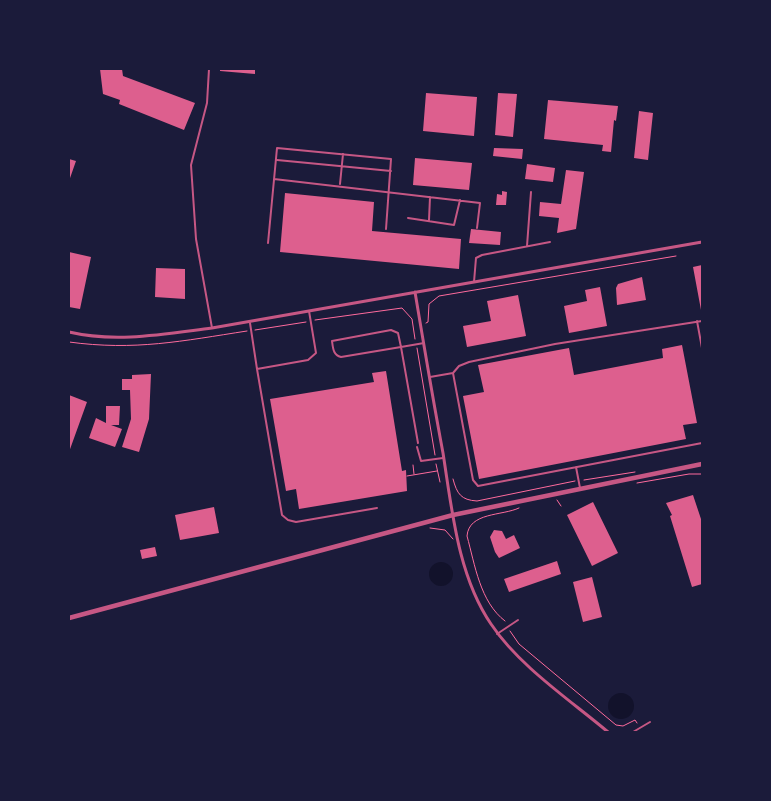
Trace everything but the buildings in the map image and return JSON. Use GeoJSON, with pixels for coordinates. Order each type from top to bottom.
{"type":"FeatureCollection","features":[{"type":"Feature","properties":{"kind":"street"},"geometry":{"type":"LineString","coordinates":[[69,332],[111,338],[131,338],[212,328],[702,242]]}},
{"type":"Feature","properties":{"kind":"street"},"geometry":{"type":"LineString","coordinates":[[415,292],[453,515],[467,573],[480,606],[497,634],[519,657],[608,732]]}},
{"type":"Feature","properties":{"kind":"street"},"geometry":{"type":"LineString","coordinates":[[69,618],[453,515],[702,464]]}},
{"type":"Feature","properties":{"kind":"lane"},"geometry":{"type":"LineString","coordinates":[[209,69],[206,103],[192,165],[196,239],[212,328]]}},
{"type":"Feature","properties":{"kind":"lane"},"geometry":{"type":"LineString","coordinates":[[268,243],[277,148],[388,158],[392,161],[386,229]]}},
{"type":"Feature","properties":{"kind":"lane"},"geometry":{"type":"LineString","coordinates":[[340,185],[343,154]]}},
{"type":"Feature","properties":{"kind":"lane"},"geometry":{"type":"LineString","coordinates":[[276,160],[391,171]]}},
{"type":"Feature","properties":{"kind":"lane"},"geometry":{"type":"LineString","coordinates":[[274,179],[340,185],[480,203],[477,228]]}},
{"type":"Feature","properties":{"kind":"lane"},"geometry":{"type":"LineString","coordinates":[[527,246],[531,192]]}},
{"type":"Feature","properties":{"kind":"lane"},"geometry":{"type":"LineString","coordinates":[[428,220],[430,197]]}},
{"type":"Feature","properties":{"kind":"lane"},"geometry":{"type":"LineString","coordinates":[[408,218],[454,226],[460,200]]}},
{"type":"Feature","properties":{"kind":"lane"},"geometry":{"type":"LineString","coordinates":[[474,282],[476,258],[482,255],[550,242]]}},
{"type":"Feature","properties":{"kind":"lane"},"geometry":{"type":"LineString","coordinates":[[257,369],[308,360],[314,357],[316,350],[308,311]]}},
{"type":"Feature","properties":{"kind":"lane"},"geometry":{"type":"LineString","coordinates":[[249,321],[282,515],[288,520],[296,522],[377,508]]}},
{"type":"Feature","properties":{"kind":"lane"},"geometry":{"type":"LineString","coordinates":[[697,321],[702,348]]}},
{"type":"Feature","properties":{"kind":"lane"},"geometry":{"type":"LineString","coordinates":[[430,377],[454,373],[459,366],[468,362],[555,344],[702,321]]}},
{"type":"Feature","properties":{"kind":"lane"},"geometry":{"type":"LineString","coordinates":[[418,443],[401,347],[398,333],[391,330],[332,341],[335,354],[341,357],[401,347],[416,344],[424,343]]}},
{"type":"Feature","properties":{"kind":"lane"},"geometry":{"type":"LineString","coordinates":[[454,373],[476,485],[481,486],[702,443]]}},
{"type":"Feature","properties":{"kind":"lane"},"geometry":{"type":"LineString","coordinates":[[417,447],[421,461],[443,458]]}},
{"type":"Feature","properties":{"kind":"lane"},"geometry":{"type":"LineString","coordinates":[[576,467],[580,488]]}},
{"type":"Feature","properties":{"kind":"lane"},"geometry":{"type":"LineString","coordinates":[[497,634],[518,620]]}},
{"type":"Feature","properties":{"kind":"lane"},"geometry":{"type":"LineString","coordinates":[[633,732],[650,722]]}},
{"type":"Feature","properties":{"kind":"path"},"geometry":{"type":"LineString","coordinates":[[428,322],[429,304],[439,296],[676,256]]}},
{"type":"Feature","properties":{"kind":"path"},"geometry":{"type":"LineString","coordinates":[[413,326],[440,482]]}},
{"type":"Feature","properties":{"kind":"path"},"geometry":{"type":"LineString","coordinates":[[413,465],[414,475]]}},
{"type":"Feature","properties":{"kind":"path"},"geometry":{"type":"LineString","coordinates":[[407,476],[438,470]]}},
{"type":"Feature","properties":{"kind":"path"},"geometry":{"type":"LineString","coordinates":[[452,472],[459,496],[467,500],[484,500],[635,471]]}},
{"type":"Feature","properties":{"kind":"path"},"geometry":{"type":"LineString","coordinates":[[638,484],[690,474],[702,474]]}},
{"type":"Feature","properties":{"kind":"path"},"geometry":{"type":"LineString","coordinates":[[549,502],[558,500],[561,506]]}},
{"type":"Feature","properties":{"kind":"path"},"geometry":{"type":"LineString","coordinates":[[504,620],[497,616],[484,596],[466,536],[467,530],[474,520],[522,507]]}},
{"type":"Feature","properties":{"kind":"path"},"geometry":{"type":"LineString","coordinates":[[428,528],[445,530],[451,540]]}},
{"type":"Feature","properties":{"kind":"path"},"geometry":{"type":"LineString","coordinates":[[510,631],[519,644],[616,725],[623,726],[635,720],[640,728]]}},
{"type":"Feature","properties":{"kind":"shaded area"},"geometry":{"type":"Polygon","coordinates":[[[441,562],[449,566],[453,574],[449,582],[441,586],[433,582],[429,574],[433,566],[441,562]]]}},
{"type":"Feature","properties":{"kind":"shaded area"},"geometry":{"type":"Polygon","coordinates":[[[621,693],[630,697],[634,706],[630,715],[621,719],[612,715],[608,706],[612,697],[621,693]]]}}]}
